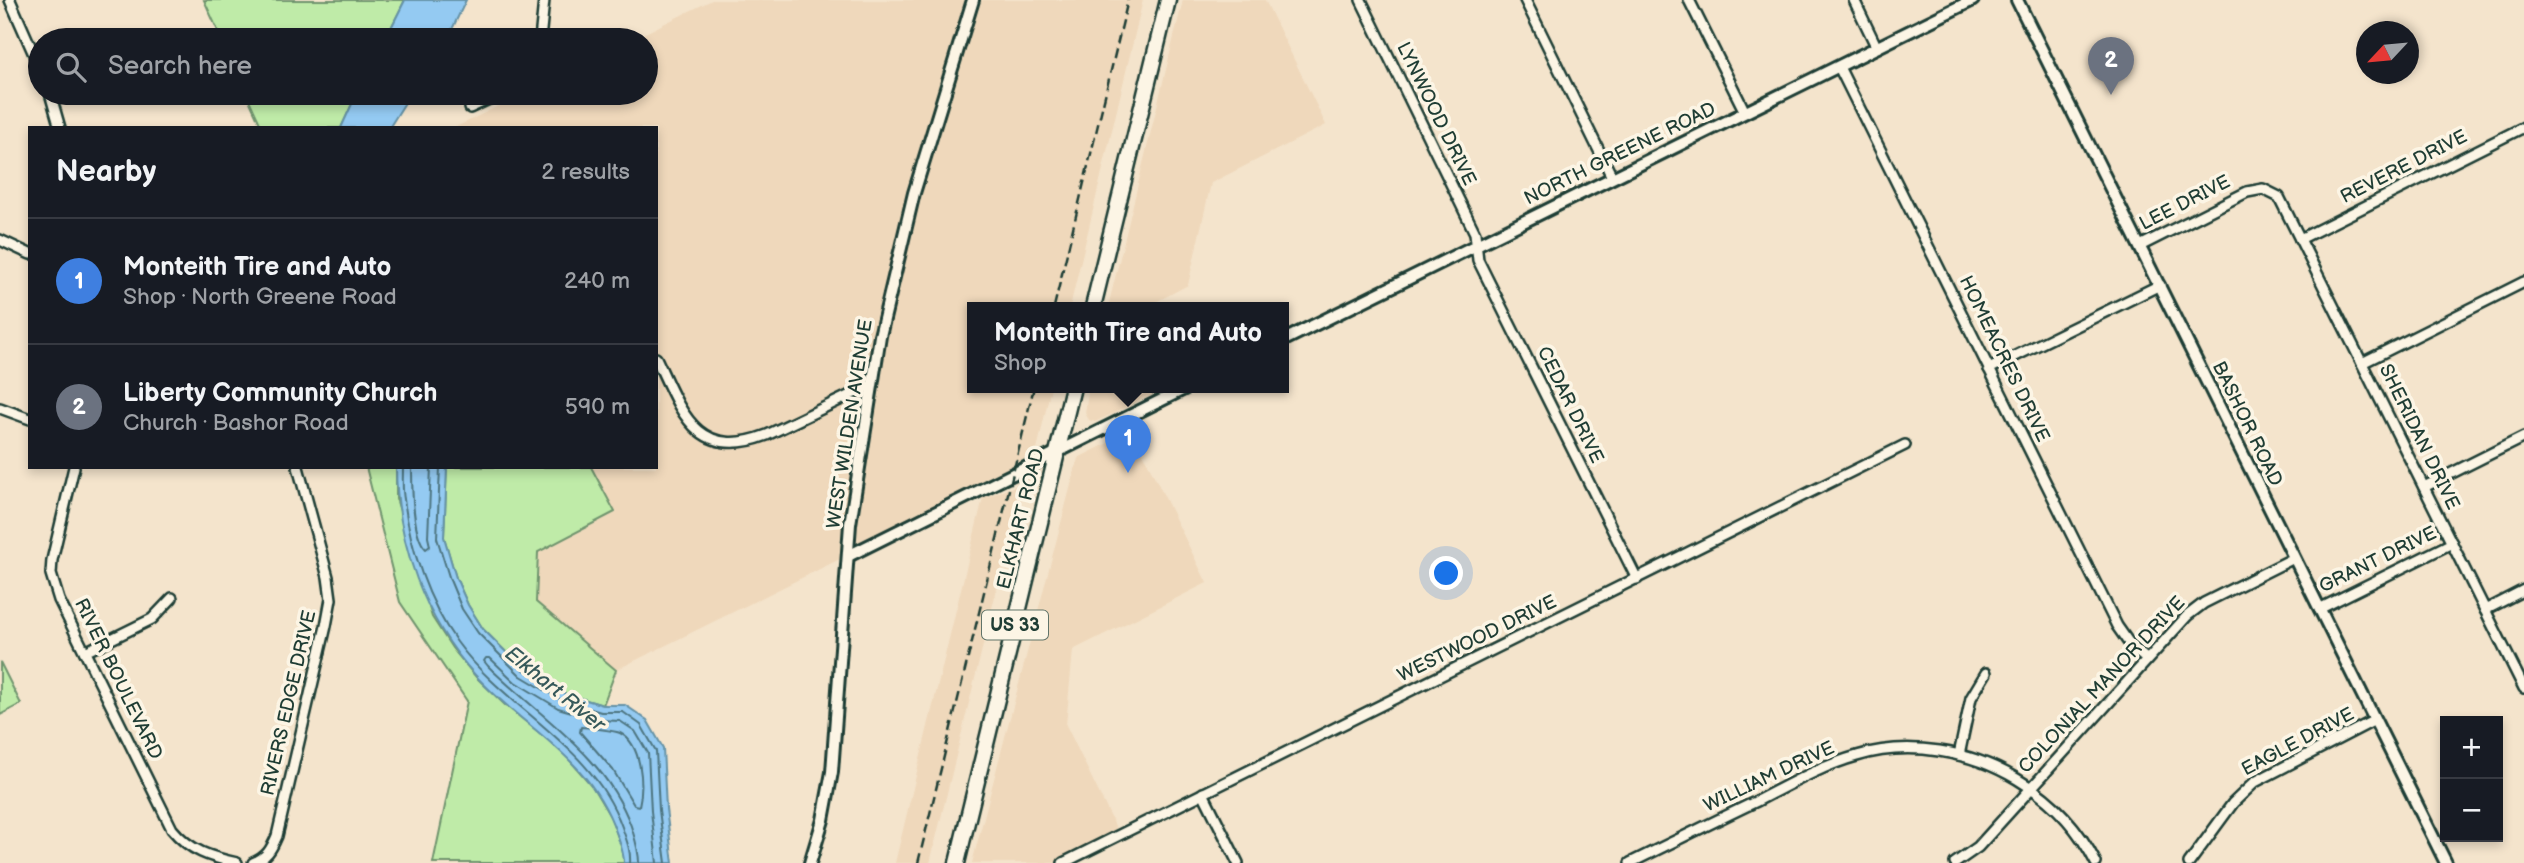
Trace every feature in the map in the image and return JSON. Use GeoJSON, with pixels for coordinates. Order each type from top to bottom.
{"type":"FeatureCollection","features":[{"type":"Feature","properties":{"kind":"highway"},"geometry":{"type":"LineString","coordinates":[[1094,302],[1168,0]]}},
{"type":"Feature","properties":{"kind":"highway","name":"ELKHART ROAD"},"geometry":{"type":"LineString","coordinates":[[957,863],[1072,393]]}},
{"type":"Feature","properties":{"kind":"street"},"geometry":{"type":"LineString","coordinates":[[10,0],[28,41]]}},
{"type":"Feature","properties":{"kind":"street"},"geometry":{"type":"LineString","coordinates":[[541,28],[544,0]]}},
{"type":"Feature","properties":{"kind":"street","name":"WEST WILDEN AVENUE"},"geometry":{"type":"LineString","coordinates":[[810,863],[823,820],[832,772],[850,524],[871,386],[914,193],[973,0]]}},
{"type":"Feature","properties":{"kind":"street","name":"LYNWOOD DRIVE"},"geometry":{"type":"LineString","coordinates":[[1361,0],[1475,233],[1477,244]]}},
{"type":"Feature","properties":{"kind":"street"},"geometry":{"type":"LineString","coordinates":[[1525,0],[1612,177]]}},
{"type":"Feature","properties":{"kind":"street"},"geometry":{"type":"LineString","coordinates":[[1689,0],[1745,112]]}},
{"type":"Feature","properties":{"kind":"street"},"geometry":{"type":"LineString","coordinates":[[1854,0],[1877,48]]}},
{"type":"Feature","properties":{"kind":"street","name":"NORTH GREENE ROAD"},"geometry":{"type":"LineString","coordinates":[[1289,338],[1973,0]]}},
{"type":"Feature","properties":{"kind":"street","name":"BASHOR ROAD"},"geometry":{"type":"LineString","coordinates":[[2017,0],[2446,863]]}},
{"type":"Feature","properties":{"kind":"street","name":"HOMEACRES DRIVE"},"geometry":{"type":"LineString","coordinates":[[1839,66],[2117,626],[2131,646],[2147,659]]}},
{"type":"Feature","properties":{"kind":"street"},"geometry":{"type":"LineString","coordinates":[[53,105],[59,126]]}},
{"type":"Feature","properties":{"kind":"street"},"geometry":{"type":"LineString","coordinates":[[470,108],[476,105]]}},
{"type":"Feature","properties":{"kind":"street","name":"REVERE DRIVE"},"geometry":{"type":"LineString","coordinates":[[2300,239],[2524,127]]}},
{"type":"Feature","properties":{"kind":"street","name":"LEE DRIVE"},"geometry":{"type":"LineString","coordinates":[[2140,246],[2252,190],[2269,191],[2283,202]]}},
{"type":"Feature","properties":{"kind":"street","name":"SHERIDAN DRIVE"},"geometry":{"type":"LineString","coordinates":[[2283,202],[2524,688]]}},
{"type":"Feature","properties":{"kind":"street"},"geometry":{"type":"LineString","coordinates":[[0,240],[28,253]]}},
{"type":"Feature","properties":{"kind":"street","name":"CEDAR DRIVE"},"geometry":{"type":"LineString","coordinates":[[1477,244],[1478,260],[1637,579]]}},
{"type":"Feature","properties":{"kind":"street"},"geometry":{"type":"LineString","coordinates":[[2362,363],[2524,282]]}},
{"type":"Feature","properties":{"kind":"street"},"geometry":{"type":"LineString","coordinates":[[1989,369],[2160,285]]}},
{"type":"Feature","properties":{"kind":"street"},"geometry":{"type":"LineString","coordinates":[[658,362],[685,419],[705,435],[728,442],[751,441],[767,435],[871,386]]}},
{"type":"Feature","properties":{"kind":"street"},"geometry":{"type":"LineString","coordinates":[[848,556],[1176,393]]}},
{"type":"Feature","properties":{"kind":"street"},"geometry":{"type":"LineString","coordinates":[[0,408],[28,418]]}},
{"type":"Feature","properties":{"kind":"street"},"geometry":{"type":"LineString","coordinates":[[2424,487],[2524,437]]}},
{"type":"Feature","properties":{"kind":"street","name":"WESTWOOD DRIVE"},"geometry":{"type":"LineString","coordinates":[[1063,863],[1905,445]]}},
{"type":"Feature","properties":{"kind":"street","name":"RIVER BOULEVARD"},"geometry":{"type":"LineString","coordinates":[[74,469],[54,547],[51,573],[59,600],[172,830],[192,849],[204,855],[237,863]]}},
{"type":"Feature","properties":{"kind":"street","name":"RIVERS EDGE DRIVE"},"geometry":{"type":"LineString","coordinates":[[256,861],[271,850],[276,836],[331,599],[328,577],[299,469]]}},
{"type":"Feature","properties":{"kind":"street","name":"GRANT DRIVE"},"geometry":{"type":"LineString","coordinates":[[2319,609],[2452,543]]}},
{"type":"Feature","properties":{"kind":"street","name":"COLONIAL MANOR DRIVE"},"geometry":{"type":"LineString","coordinates":[[1955,863],[1978,847],[2195,609],[2294,558]]}},
{"type":"Feature","properties":{"kind":"street"},"geometry":{"type":"LineString","coordinates":[[2485,610],[2524,590]]}},
{"type":"Feature","properties":{"kind":"street"},"geometry":{"type":"LineString","coordinates":[[85,652],[152,619],[172,598]]}},
{"type":"Feature","properties":{"kind":"street"},"geometry":{"type":"LineString","coordinates":[[1959,755],[1970,698],[1986,673]]}},
{"type":"Feature","properties":{"kind":"street","name":"EAGLE DRIVE"},"geometry":{"type":"LineString","coordinates":[[2189,863],[2233,803],[2255,782],[2375,720]]}},
{"type":"Feature","properties":{"kind":"street","name":"WILLIAM DRIVE"},"geometry":{"type":"LineString","coordinates":[[1630,863],[1822,768],[1850,758],[1906,749],[1959,755],[1994,767],[2030,787],[2062,813],[2077,831],[2096,863]]}},
{"type":"Feature","properties":{"kind":"street"},"geometry":{"type":"LineString","coordinates":[[1203,793],[1238,863]]}},
{"type":"Feature","properties":{"kind":"shaded area"},"geometry":{"type":"Polygon","coordinates":[[[712,0],[1143,0],[1071,302],[967,302],[967,393],[1050,393],[1037,450],[1031,457],[985,479],[848,555],[616,670],[536,602],[538,552],[615,512],[592,469],[658,469],[658,126],[458,126],[501,105],[658,105],[658,28],[655,28],[712,0]]]}},
{"type":"Feature","properties":{"kind":"shaded area"},"geometry":{"type":"Polygon","coordinates":[[[1183,0],[1265,0],[1326,125],[1211,183],[1188,285],[1156,302],[1109,302],[1183,0]]]}},
{"type":"Feature","properties":{"kind":"shaded area"},"geometry":{"type":"Polygon","coordinates":[[[1088,393],[1156,393],[1095,422],[1089,420],[1085,413],[1088,393]]]}},
{"type":"Feature","properties":{"kind":"shaded area"},"geometry":{"type":"Polygon","coordinates":[[[1132,431],[1207,583],[1073,650],[1066,725],[1118,832],[1054,863],[972,863],[1078,458],[1132,431]]]}},
{"type":"Feature","properties":{"kind":"shaded area"},"geometry":{"type":"Polygon","coordinates":[[[1018,485],[1021,489],[930,863],[895,863],[983,498],[1018,485]]]}},
{"type":"Feature","properties":{"kind":"green space"},"geometry":{"type":"Polygon","coordinates":[[[204,0],[405,0],[391,28],[217,28],[204,0]]]}},
{"type":"Feature","properties":{"kind":"green space"},"geometry":{"type":"Polygon","coordinates":[[[251,105],[352,105],[342,126],[261,126],[251,105]]]}},
{"type":"Feature","properties":{"kind":"green space"},"geometry":{"type":"Polygon","coordinates":[[[367,469],[396,469],[396,498],[432,617],[452,648],[476,677],[505,705],[561,750],[592,786],[611,818],[624,854],[624,863],[433,863],[467,701],[400,602],[367,469]]]}},
{"type":"Feature","properties":{"kind":"green space"},"geometry":{"type":"Polygon","coordinates":[[[447,469],[592,469],[615,512],[538,552],[536,602],[616,670],[603,705],[566,694],[524,670],[483,629],[456,578],[444,537],[447,469]]]}},
{"type":"Feature","properties":{"kind":"green space"},"geometry":{"type":"Polygon","coordinates":[[[0,662],[21,704],[0,715],[0,662]]]}},
{"type":"Feature","properties":{"kind":"water"},"geometry":{"type":"Polygon","coordinates":[[[405,0],[466,0],[453,28],[391,28],[405,0]]]}},
{"type":"Feature","properties":{"kind":"water"},"geometry":{"type":"Polygon","coordinates":[[[352,105],[403,105],[390,126],[342,126],[352,105]]]}},
{"type":"Feature","properties":{"kind":"water","name":"Elkhart River"},"geometry":{"type":"Polygon","coordinates":[[[396,469],[447,469],[444,537],[456,578],[483,629],[524,670],[566,694],[603,705],[625,705],[647,720],[663,748],[666,809],[673,863],[624,863],[616,832],[590,783],[555,746],[495,695],[458,654],[428,605],[417,579],[408,552],[396,469]]]}},
{"type":"Feature","properties":{"kind":"railway"},"geometry":{"type":"LineString","coordinates":[[1055,302],[1128,0]]}},
{"type":"Feature","properties":{"kind":"railway"},"geometry":{"type":"LineString","coordinates":[[918,863],[1033,393]]}},
{"type":"Feature","properties":{"kind":"place","name":"Liberty Community Church"},"geometry":{"type":"Point","coordinates":[2111,95]}},
{"type":"Feature","properties":{"kind":"place","name":"Monteith Tire and Auto"},"geometry":{"type":"Point","coordinates":[1128,473]}}]}
